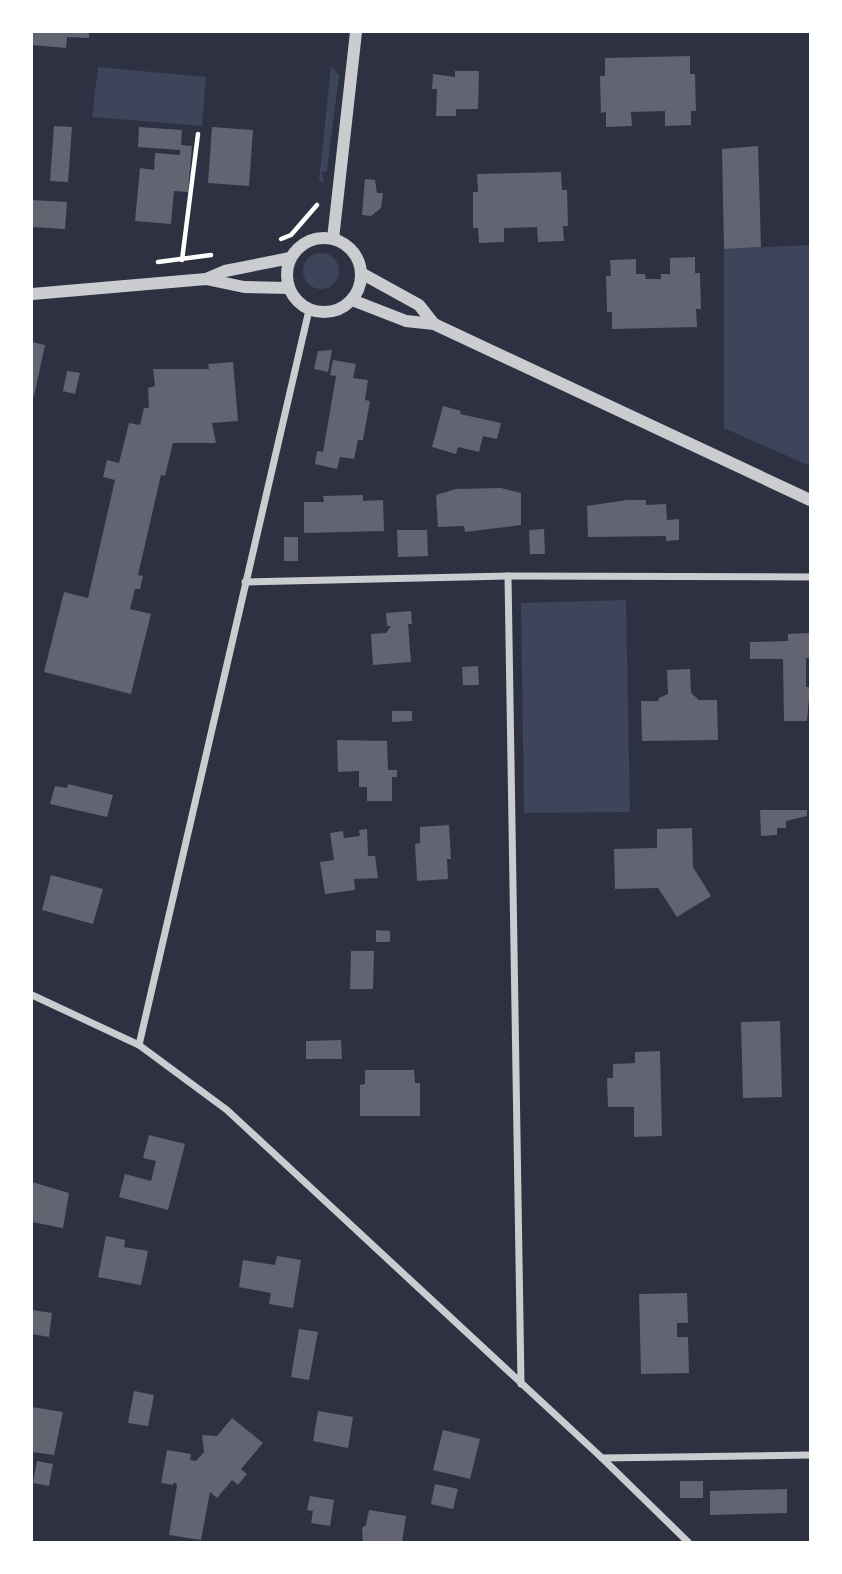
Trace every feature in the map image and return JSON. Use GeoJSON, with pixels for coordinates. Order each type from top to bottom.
{"type":"FeatureCollection","features":[{"type":"Feature","properties":{"kind":"street"},"geometry":{"type":"LineString","coordinates":[[333,239],[356,32]]}},
{"type":"Feature","properties":{"kind":"street"},"geometry":{"type":"LineString","coordinates":[[333,239],[353,251],[361,273],[360,284],[352,300],[338,310],[328,313],[309,310],[298,303],[289,288],[286,270],[290,258],[308,241],[333,239]]}},
{"type":"Feature","properties":{"kind":"street"},"geometry":{"type":"LineString","coordinates":[[32,293],[205,279],[225,271],[290,258]]}},
{"type":"Feature","properties":{"kind":"street"},"geometry":{"type":"LineString","coordinates":[[361,273],[419,305],[434,324]]}},
{"type":"Feature","properties":{"kind":"street"},"geometry":{"type":"LineString","coordinates":[[205,279],[244,288],[289,288]]}},
{"type":"Feature","properties":{"kind":"street"},"geometry":{"type":"LineString","coordinates":[[352,300],[406,321],[434,324],[810,500]]}},
{"type":"Feature","properties":{"kind":"street"},"geometry":{"type":"LineString","coordinates":[[139,1045],[309,310]]}},
{"type":"Feature","properties":{"kind":"street"},"geometry":{"type":"LineString","coordinates":[[245,582],[508,576],[810,577]]}},
{"type":"Feature","properties":{"kind":"street"},"geometry":{"type":"LineString","coordinates":[[508,576],[521,1384]]}},
{"type":"Feature","properties":{"kind":"street"},"geometry":{"type":"LineString","coordinates":[[32,995],[139,1045],[227,1110],[602,1458],[688,1542]]}},
{"type":"Feature","properties":{"kind":"street"},"geometry":{"type":"LineString","coordinates":[[602,1458],[810,1455]]}},
{"type":"Feature","properties":{"kind":"path"},"geometry":{"type":"LineString","coordinates":[[198,134],[182,260],[220,254]]}},
{"type":"Feature","properties":{"kind":"path"},"geometry":{"type":"LineString","coordinates":[[279,240],[291,235],[322,200]]}},
{"type":"Feature","properties":{"kind":"shaded area"},"geometry":{"type":"Polygon","coordinates":[[[331,66],[339,75],[327,171],[322,172],[324,184],[319,180],[331,66]]]}},
{"type":"Feature","properties":{"kind":"shaded area"},"geometry":{"type":"Polygon","coordinates":[[[98,67],[206,77],[202,126],[92,117],[98,67]]]}},
{"type":"Feature","properties":{"kind":"shaded area"},"geometry":{"type":"Polygon","coordinates":[[[810,245],[810,466],[724,428],[724,249],[810,245]]]}},
{"type":"Feature","properties":{"kind":"shaded area"},"geometry":{"type":"Polygon","coordinates":[[[321,253],[334,258],[339,271],[334,284],[321,289],[308,284],[303,271],[308,258],[321,253]]]}},
{"type":"Feature","properties":{"kind":"shaded area"},"geometry":{"type":"Polygon","coordinates":[[[626,600],[630,812],[524,813],[521,603],[626,600]]]}},
{"type":"Feature","properties":{"kind":"building"},"geometry":{"type":"Polygon","coordinates":[[[32,32],[89,32],[89,38],[67,37],[66,48],[32,45],[32,32]]]}},
{"type":"Feature","properties":{"kind":"building"},"geometry":{"type":"Polygon","coordinates":[[[690,56],[690,74],[695,74],[696,111],[691,111],[691,125],[665,126],[665,111],[631,112],[632,126],[606,127],[606,112],[601,113],[600,76],[605,76],[605,58],[690,56]]]}},
{"type":"Feature","properties":{"kind":"building"},"geometry":{"type":"Polygon","coordinates":[[[455,71],[479,71],[478,109],[456,109],[456,116],[436,116],[437,89],[432,89],[433,74],[455,77],[455,71]]]}},
{"type":"Feature","properties":{"kind":"building"},"geometry":{"type":"Polygon","coordinates":[[[54,126],[72,127],[68,182],[50,181],[54,126]]]}},
{"type":"Feature","properties":{"kind":"building"},"geometry":{"type":"Polygon","coordinates":[[[139,127],[182,130],[181,145],[192,146],[188,192],[174,191],[171,224],[135,221],[140,168],[154,170],[155,153],[180,155],[180,150],[138,147],[139,127]]]}},
{"type":"Feature","properties":{"kind":"building"},"geometry":{"type":"Polygon","coordinates":[[[212,127],[253,130],[249,186],[208,183],[212,127]]]}},
{"type":"Feature","properties":{"kind":"building"},"geometry":{"type":"Polygon","coordinates":[[[758,146],[761,247],[724,249],[722,149],[758,146]]]}},
{"type":"Feature","properties":{"kind":"building"},"geometry":{"type":"Polygon","coordinates":[[[561,172],[562,190],[567,190],[568,226],[563,226],[564,241],[538,242],[537,227],[504,228],[504,242],[479,243],[478,228],[473,228],[473,192],[478,192],[477,174],[561,172]]]}},
{"type":"Feature","properties":{"kind":"building"},"geometry":{"type":"Polygon","coordinates":[[[365,179],[375,180],[377,193],[383,193],[381,208],[371,216],[362,215],[365,179]]]}},
{"type":"Feature","properties":{"kind":"building"},"geometry":{"type":"Polygon","coordinates":[[[32,200],[67,202],[65,229],[32,227],[32,200]]]}},
{"type":"Feature","properties":{"kind":"building"},"geometry":{"type":"Polygon","coordinates":[[[695,257],[695,273],[700,273],[701,309],[696,309],[697,327],[612,329],[612,312],[607,312],[606,276],[611,276],[610,260],[636,259],[636,274],[645,274],[646,279],[661,279],[661,274],[670,274],[670,258],[695,257]]]}},
{"type":"Feature","properties":{"kind":"building"},"geometry":{"type":"Polygon","coordinates":[[[32,342],[45,345],[34,396],[32,395],[32,342]]]}},
{"type":"Feature","properties":{"kind":"building"},"geometry":{"type":"Polygon","coordinates":[[[332,350],[328,372],[314,369],[318,351],[332,350]]]}},
{"type":"Feature","properties":{"kind":"building"},"geometry":{"type":"Polygon","coordinates":[[[333,360],[356,364],[353,378],[368,380],[365,400],[370,401],[363,440],[358,440],[354,459],[340,457],[337,469],[315,464],[317,451],[323,452],[336,376],[330,375],[333,360]]]}},
{"type":"Feature","properties":{"kind":"building"},"geometry":{"type":"Polygon","coordinates":[[[233,362],[238,421],[212,423],[216,443],[173,443],[165,476],[161,475],[138,575],[143,576],[140,589],[135,589],[130,609],[151,614],[131,694],[44,672],[64,592],[88,598],[115,480],[103,477],[107,460],[119,463],[129,423],[140,425],[144,408],[149,408],[148,388],[155,386],[153,369],[209,369],[208,364],[233,362]]]}},
{"type":"Feature","properties":{"kind":"building"},"geometry":{"type":"Polygon","coordinates":[[[67,371],[80,373],[75,394],[63,391],[67,371]]]}},
{"type":"Feature","properties":{"kind":"building"},"geometry":{"type":"Polygon","coordinates":[[[443,406],[461,411],[460,414],[501,423],[497,439],[483,436],[479,452],[458,447],[456,454],[432,447],[443,406]]]}},
{"type":"Feature","properties":{"kind":"building"},"geometry":{"type":"Polygon","coordinates":[[[501,488],[521,493],[521,525],[465,532],[464,526],[438,527],[436,495],[456,489],[501,488]]]}},
{"type":"Feature","properties":{"kind":"building"},"geometry":{"type":"Polygon","coordinates":[[[363,495],[363,501],[383,500],[384,531],[304,533],[304,502],[324,502],[323,496],[363,495]]]}},
{"type":"Feature","properties":{"kind":"building"},"geometry":{"type":"Polygon","coordinates":[[[646,500],[646,505],[666,504],[667,520],[679,519],[679,540],[666,541],[666,536],[588,537],[587,506],[646,500]]]}},
{"type":"Feature","properties":{"kind":"building"},"geometry":{"type":"Polygon","coordinates":[[[544,529],[545,554],[530,554],[529,530],[544,529]]]}},
{"type":"Feature","properties":{"kind":"building"},"geometry":{"type":"Polygon","coordinates":[[[397,530],[427,530],[428,556],[398,557],[397,530]]]}},
{"type":"Feature","properties":{"kind":"building"},"geometry":{"type":"Polygon","coordinates":[[[284,537],[298,537],[298,561],[284,561],[284,537]]]}},
{"type":"Feature","properties":{"kind":"building"},"geometry":{"type":"Polygon","coordinates":[[[411,611],[412,624],[408,624],[411,662],[373,665],[371,634],[386,633],[391,626],[387,626],[386,613],[411,611]]]}},
{"type":"Feature","properties":{"kind":"building"},"geometry":{"type":"Polygon","coordinates":[[[810,633],[810,658],[806,658],[806,687],[810,687],[807,721],[784,721],[783,659],[750,659],[750,642],[788,641],[788,634],[810,633]]]}},
{"type":"Feature","properties":{"kind":"building"},"geometry":{"type":"Polygon","coordinates":[[[478,666],[479,685],[463,685],[462,667],[478,666]]]}},
{"type":"Feature","properties":{"kind":"building"},"geometry":{"type":"Polygon","coordinates":[[[690,669],[691,693],[699,700],[717,700],[718,740],[642,741],[641,701],[658,701],[668,694],[667,670],[690,669]]]}},
{"type":"Feature","properties":{"kind":"building"},"geometry":{"type":"Polygon","coordinates":[[[392,711],[412,711],[412,721],[392,722],[392,711]]]}},
{"type":"Feature","properties":{"kind":"building"},"geometry":{"type":"Polygon","coordinates":[[[337,740],[387,741],[388,770],[397,770],[397,777],[392,777],[392,801],[367,801],[367,787],[359,787],[359,771],[338,772],[337,740]]]}},
{"type":"Feature","properties":{"kind":"building"},"geometry":{"type":"Polygon","coordinates":[[[68,784],[113,795],[107,817],[50,804],[55,786],[67,788],[68,784]]]}},
{"type":"Feature","properties":{"kind":"building"},"geometry":{"type":"Polygon","coordinates":[[[760,810],[807,810],[807,816],[786,821],[786,828],[777,828],[777,835],[761,836],[760,810]]]}},
{"type":"Feature","properties":{"kind":"building"},"geometry":{"type":"Polygon","coordinates":[[[449,825],[451,859],[447,859],[448,879],[417,881],[415,844],[420,843],[420,827],[449,825]]]}},
{"type":"Feature","properties":{"kind":"building"},"geometry":{"type":"Polygon","coordinates":[[[692,828],[693,867],[711,896],[677,917],[658,888],[615,889],[614,849],[657,848],[657,829],[692,828]]]}},
{"type":"Feature","properties":{"kind":"building"},"geometry":{"type":"Polygon","coordinates":[[[367,829],[368,856],[375,856],[378,878],[354,879],[355,890],[325,894],[320,862],[334,860],[330,833],[343,831],[344,838],[360,836],[359,830],[367,829]]]}},
{"type":"Feature","properties":{"kind":"building"},"geometry":{"type":"Polygon","coordinates":[[[51,875],[103,889],[93,924],[42,910],[51,875]]]}},
{"type":"Feature","properties":{"kind":"building"},"geometry":{"type":"Polygon","coordinates":[[[376,930],[390,931],[390,942],[376,942],[376,930]]]}},
{"type":"Feature","properties":{"kind":"building"},"geometry":{"type":"Polygon","coordinates":[[[351,951],[374,951],[373,989],[350,989],[351,951]]]}},
{"type":"Feature","properties":{"kind":"building"},"geometry":{"type":"Polygon","coordinates":[[[780,1021],[782,1097],[743,1098],[741,1022],[780,1021]]]}},
{"type":"Feature","properties":{"kind":"building"},"geometry":{"type":"Polygon","coordinates":[[[341,1040],[342,1059],[306,1059],[306,1041],[341,1040]]]}},
{"type":"Feature","properties":{"kind":"building"},"geometry":{"type":"Polygon","coordinates":[[[660,1051],[662,1136],[634,1137],[634,1107],[608,1107],[607,1078],[613,1078],[613,1064],[635,1063],[635,1052],[660,1051]]]}},
{"type":"Feature","properties":{"kind":"building"},"geometry":{"type":"Polygon","coordinates":[[[365,1070],[414,1070],[415,1083],[420,1083],[420,1116],[360,1116],[360,1085],[365,1084],[365,1070]]]}},
{"type":"Feature","properties":{"kind":"building"},"geometry":{"type":"Polygon","coordinates":[[[149,1135],[185,1144],[168,1210],[119,1197],[125,1174],[151,1181],[156,1161],[143,1158],[149,1135]]]}},
{"type":"Feature","properties":{"kind":"building"},"geometry":{"type":"Polygon","coordinates":[[[32,1182],[69,1193],[63,1228],[32,1222],[32,1182]]]}},
{"type":"Feature","properties":{"kind":"building"},"geometry":{"type":"Polygon","coordinates":[[[106,1236],[125,1240],[124,1247],[148,1251],[141,1285],[98,1277],[106,1236]]]}},
{"type":"Feature","properties":{"kind":"building"},"geometry":{"type":"Polygon","coordinates":[[[277,1256],[301,1260],[293,1308],[269,1304],[271,1293],[239,1287],[243,1260],[275,1265],[277,1256]]]}},
{"type":"Feature","properties":{"kind":"building"},"geometry":{"type":"Polygon","coordinates":[[[687,1293],[688,1323],[677,1323],[677,1337],[688,1337],[689,1373],[641,1374],[639,1294],[687,1293]]]}},
{"type":"Feature","properties":{"kind":"building"},"geometry":{"type":"Polygon","coordinates":[[[32,1310],[52,1313],[49,1337],[32,1334],[32,1310]]]}},
{"type":"Feature","properties":{"kind":"building"},"geometry":{"type":"Polygon","coordinates":[[[299,1329],[318,1332],[309,1380],[291,1377],[299,1329]]]}},
{"type":"Feature","properties":{"kind":"building"},"geometry":{"type":"Polygon","coordinates":[[[134,1391],[154,1395],[148,1426],[128,1423],[134,1391]]]}},
{"type":"Feature","properties":{"kind":"building"},"geometry":{"type":"Polygon","coordinates":[[[32,1407],[63,1412],[54,1455],[32,1452],[32,1407]]]}},
{"type":"Feature","properties":{"kind":"building"},"geometry":{"type":"Polygon","coordinates":[[[318,1411],[353,1417],[348,1448],[313,1441],[318,1411]]]}},
{"type":"Feature","properties":{"kind":"building"},"geometry":{"type":"Polygon","coordinates":[[[232,1418],[263,1443],[241,1469],[247,1474],[238,1485],[232,1480],[217,1498],[210,1492],[201,1540],[169,1535],[177,1485],[174,1482],[173,1485],[161,1483],[167,1450],[191,1454],[190,1460],[196,1461],[204,1452],[202,1435],[217,1436],[232,1418]]]}},
{"type":"Feature","properties":{"kind":"building"},"geometry":{"type":"Polygon","coordinates":[[[443,1430],[480,1439],[470,1479],[433,1470],[443,1430]]]}},
{"type":"Feature","properties":{"kind":"building"},"geometry":{"type":"Polygon","coordinates":[[[37,1461],[53,1464],[49,1486],[33,1483],[37,1461]]]}},
{"type":"Feature","properties":{"kind":"building"},"geometry":{"type":"Polygon","coordinates":[[[680,1481],[703,1481],[703,1498],[680,1498],[680,1481]]]}},
{"type":"Feature","properties":{"kind":"building"},"geometry":{"type":"Polygon","coordinates":[[[435,1484],[458,1489],[453,1509],[431,1504],[435,1484]]]}},
{"type":"Feature","properties":{"kind":"building"},"geometry":{"type":"Polygon","coordinates":[[[787,1489],[787,1513],[710,1515],[710,1491],[787,1489]]]}},
{"type":"Feature","properties":{"kind":"building"},"geometry":{"type":"Polygon","coordinates":[[[310,1496],[334,1500],[330,1526],[311,1523],[313,1511],[307,1510],[310,1496]]]}},
{"type":"Feature","properties":{"kind":"building"},"geometry":{"type":"Polygon","coordinates":[[[369,1510],[406,1516],[402,1542],[363,1542],[362,1528],[366,1525],[369,1510]]]}}]}
